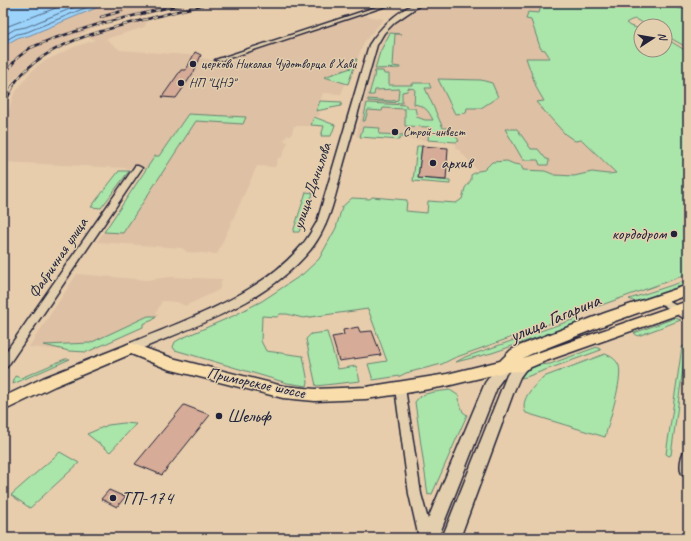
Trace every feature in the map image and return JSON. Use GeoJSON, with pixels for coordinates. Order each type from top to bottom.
{"type":"FeatureCollection","features":[{"type":"Feature","properties":{"kind":"main road","name":"улица Гагарина"},"geometry":{"type":"LineString","coordinates":[[505,366],[517,354],[525,350],[660,299],[688,290]]}},
{"type":"Feature","properties":{"kind":"main road","name":"улица Гагарина"},"geometry":{"type":"LineString","coordinates":[[522,365],[551,353],[684,311]]}},
{"type":"Feature","properties":{"kind":"main road","name":"Приморское шоссе"},"geometry":{"type":"LineString","coordinates":[[131,348],[168,363],[283,392],[314,395],[337,395],[400,388],[447,380],[505,366],[522,365]]}},
{"type":"Feature","properties":{"kind":"main road"},"geometry":{"type":"LineString","coordinates":[[3,404],[48,382],[131,348]]}},
{"type":"Feature","properties":{"kind":"street"},"geometry":{"type":"LineString","coordinates":[[218,60],[393,3]]}},
{"type":"Feature","properties":{"kind":"street","name":"улица Данилова"},"geometry":{"type":"LineString","coordinates":[[131,348],[255,291],[277,276],[300,256],[317,234],[322,222],[373,45],[382,31],[420,3]]}},
{"type":"Feature","properties":{"kind":"street"},"geometry":{"type":"LineString","coordinates":[[665,3],[688,6]]}},
{"type":"Feature","properties":{"kind":"street","name":"Фабричная улица"},"geometry":{"type":"LineString","coordinates":[[3,364],[138,168]]}},
{"type":"Feature","properties":{"kind":"street"},"geometry":{"type":"LineString","coordinates":[[660,299],[684,311]]}},
{"type":"Feature","properties":{"kind":"street","name":"улица Гагарина"},"geometry":{"type":"LineString","coordinates":[[451,538],[507,391],[514,375],[522,365]]}},
{"type":"Feature","properties":{"kind":"street","name":"улица Гагарина"},"geometry":{"type":"LineString","coordinates":[[428,538],[492,383],[505,366]]}},
{"type":"Feature","properties":{"kind":"street"},"geometry":{"type":"LineString","coordinates":[[400,388],[415,494],[428,538]]}},
{"type":"Feature","properties":{"kind":"street"},"geometry":{"type":"LineString","coordinates":[[686,470],[688,454]]}},
{"type":"Feature","properties":{"kind":"street"},"geometry":{"type":"LineString","coordinates":[[459,538],[460,514]]}},
{"type":"Feature","properties":{"kind":"shaded area"},"geometry":{"type":"Polygon","coordinates":[[[108,3],[180,3],[98,23],[99,25],[73,38],[28,65],[9,84],[3,95],[3,46],[19,37],[28,36],[108,3]]]}},
{"type":"Feature","properties":{"kind":"shaded area"},"geometry":{"type":"Polygon","coordinates":[[[427,3],[542,3],[539,13],[526,19],[531,20],[550,59],[526,58],[537,89],[544,102],[537,102],[582,140],[617,173],[608,174],[592,172],[575,176],[555,175],[545,171],[523,170],[521,165],[507,161],[478,171],[459,150],[456,149],[456,142],[356,136],[374,65],[382,42],[390,29],[400,20],[412,11],[427,3]]]}},
{"type":"Feature","properties":{"kind":"shaded area"},"geometry":{"type":"Polygon","coordinates":[[[359,15],[384,19],[364,42],[354,68],[328,78],[345,84],[341,94],[323,93],[316,111],[320,113],[319,116],[314,117],[310,126],[294,126],[291,135],[287,135],[284,141],[288,142],[281,158],[278,158],[275,167],[257,166],[217,254],[187,252],[182,248],[97,242],[146,169],[3,162],[3,126],[14,94],[29,74],[41,63],[74,47],[95,40],[88,37],[145,21],[147,22],[144,27],[106,39],[120,50],[200,56],[199,58],[230,62],[235,61],[232,57],[359,15]]]}},
{"type":"Feature","properties":{"kind":"shaded area"},"geometry":{"type":"Polygon","coordinates":[[[77,274],[146,280],[170,277],[222,279],[219,290],[185,306],[177,302],[162,301],[156,313],[159,314],[153,320],[143,324],[143,327],[87,352],[29,347],[77,274]]]}},
{"type":"Feature","properties":{"kind":"green space"},"geometry":{"type":"Polygon","coordinates":[[[542,3],[649,3],[688,8],[688,48],[673,40],[673,18],[633,18],[633,20],[626,23],[633,27],[633,58],[673,58],[673,43],[688,52],[688,274],[454,358],[442,364],[406,373],[400,376],[373,380],[368,364],[387,361],[368,309],[303,318],[287,314],[280,314],[277,317],[262,316],[261,341],[266,351],[303,356],[308,382],[307,386],[287,383],[175,350],[173,347],[175,342],[180,339],[233,316],[262,301],[303,274],[319,259],[336,228],[342,207],[352,198],[370,199],[372,197],[407,200],[406,211],[427,213],[428,201],[456,203],[462,199],[465,188],[471,180],[471,175],[478,171],[484,170],[492,162],[507,161],[521,165],[523,170],[545,171],[555,175],[574,176],[592,172],[608,174],[616,173],[582,140],[575,141],[565,134],[536,102],[544,101],[537,89],[526,58],[550,58],[545,50],[541,49],[540,47],[531,20],[526,19],[528,12],[539,13],[542,3]]]}},
{"type":"Feature","properties":{"kind":"green space"},"geometry":{"type":"Polygon","coordinates":[[[390,33],[402,34],[395,34],[393,66],[400,68],[375,69],[380,52],[390,33]]]}},
{"type":"Feature","properties":{"kind":"green space"},"geometry":{"type":"Polygon","coordinates":[[[357,59],[348,84],[324,77],[351,68],[346,65],[357,59]]]}},
{"type":"Feature","properties":{"kind":"green space"},"geometry":{"type":"Polygon","coordinates":[[[375,71],[383,71],[384,74],[389,74],[389,85],[429,83],[431,88],[425,88],[443,128],[451,128],[459,141],[428,140],[429,127],[405,126],[405,109],[383,108],[382,111],[368,110],[365,121],[363,121],[367,103],[406,105],[406,108],[415,108],[417,117],[425,120],[433,120],[426,109],[414,104],[415,89],[408,88],[407,91],[402,92],[402,103],[368,101],[368,99],[391,101],[398,100],[399,89],[375,90],[374,95],[369,95],[375,71]]]}},
{"type":"Feature","properties":{"kind":"green space"},"geometry":{"type":"Polygon","coordinates":[[[438,79],[481,80],[492,83],[498,97],[481,108],[467,108],[466,113],[455,114],[438,79]]]}},
{"type":"Feature","properties":{"kind":"green space"},"geometry":{"type":"Polygon","coordinates":[[[320,101],[342,102],[341,106],[316,111],[320,101]]]}},
{"type":"Feature","properties":{"kind":"green space"},"geometry":{"type":"Polygon","coordinates":[[[188,114],[246,117],[243,124],[196,121],[123,233],[104,232],[155,156],[159,156],[188,114]]]}},
{"type":"Feature","properties":{"kind":"green space"},"geometry":{"type":"Polygon","coordinates":[[[314,117],[335,125],[331,136],[321,136],[324,126],[311,125],[314,117]]]}},
{"type":"Feature","properties":{"kind":"green space"},"geometry":{"type":"Polygon","coordinates":[[[363,127],[380,128],[379,134],[404,135],[404,137],[400,137],[399,140],[360,137],[363,127]]]}},
{"type":"Feature","properties":{"kind":"green space"},"geometry":{"type":"Polygon","coordinates":[[[505,129],[517,129],[531,149],[538,149],[546,159],[548,159],[548,165],[540,165],[538,160],[523,160],[505,129]]]}},
{"type":"Feature","properties":{"kind":"green space"},"geometry":{"type":"Polygon","coordinates":[[[417,146],[422,146],[418,178],[450,181],[450,184],[413,181],[417,146]]]}},
{"type":"Feature","properties":{"kind":"green space"},"geometry":{"type":"Polygon","coordinates":[[[119,171],[129,171],[101,208],[91,207],[119,171]]]}},
{"type":"Feature","properties":{"kind":"green space"},"geometry":{"type":"Polygon","coordinates":[[[306,192],[313,193],[299,232],[293,232],[306,192]]]}},
{"type":"Feature","properties":{"kind":"green space"},"geometry":{"type":"Polygon","coordinates":[[[688,280],[688,284],[635,302],[629,299],[688,280]]]}},
{"type":"Feature","properties":{"kind":"green space"},"geometry":{"type":"Polygon","coordinates":[[[148,316],[157,316],[153,320],[143,324],[143,327],[87,352],[69,351],[44,345],[90,343],[148,316]]]}},
{"type":"Feature","properties":{"kind":"green space"},"geometry":{"type":"Polygon","coordinates":[[[578,318],[582,322],[492,353],[456,362],[465,357],[578,318]]]}},
{"type":"Feature","properties":{"kind":"green space"},"geometry":{"type":"Polygon","coordinates":[[[675,318],[681,320],[638,336],[634,333],[675,318]]]}},
{"type":"Feature","properties":{"kind":"green space"},"geometry":{"type":"Polygon","coordinates":[[[327,332],[338,369],[356,366],[360,381],[316,386],[306,339],[311,334],[327,332]]]}},
{"type":"Feature","properties":{"kind":"green space"},"geometry":{"type":"Polygon","coordinates":[[[597,347],[601,350],[521,378],[524,370],[538,365],[550,364],[597,347]]]}},
{"type":"Feature","properties":{"kind":"green space"},"geometry":{"type":"Polygon","coordinates":[[[682,347],[686,347],[671,455],[669,456],[666,454],[682,347]]]}},
{"type":"Feature","properties":{"kind":"green space"},"geometry":{"type":"Polygon","coordinates":[[[605,354],[612,357],[617,362],[620,372],[615,401],[605,437],[526,413],[524,403],[526,397],[533,387],[546,376],[605,354]]]}},
{"type":"Feature","properties":{"kind":"green space"},"geometry":{"type":"Polygon","coordinates":[[[65,359],[70,359],[13,384],[15,376],[21,378],[65,359]]]}},
{"type":"Feature","properties":{"kind":"green space"},"geometry":{"type":"Polygon","coordinates":[[[450,390],[459,396],[458,399],[463,412],[467,415],[432,494],[428,495],[415,402],[418,398],[426,394],[450,390]]]}},
{"type":"Feature","properties":{"kind":"green space"},"geometry":{"type":"Polygon","coordinates":[[[124,423],[136,424],[110,452],[87,434],[108,425],[124,423]]]}},
{"type":"Feature","properties":{"kind":"green space"},"geometry":{"type":"Polygon","coordinates":[[[60,452],[79,463],[30,508],[11,495],[60,452]]]}},
{"type":"Feature","properties":{"kind":"water"},"geometry":{"type":"Polygon","coordinates":[[[3,3],[108,3],[28,36],[19,37],[3,46],[3,3]]]}},
{"type":"Feature","properties":{"kind":"building","name":"НП \"ЦНЭ\""},"geometry":{"type":"Polygon","coordinates":[[[195,52],[201,55],[195,70],[176,98],[162,97],[181,70],[186,70],[195,52]]]}},
{"type":"Feature","properties":{"kind":"building","name":"архив"},"geometry":{"type":"Polygon","coordinates":[[[422,146],[448,148],[446,180],[418,178],[422,146]]]}},
{"type":"Feature","properties":{"kind":"building"},"geometry":{"type":"Polygon","coordinates":[[[358,327],[360,332],[372,331],[381,355],[339,361],[332,337],[344,335],[343,330],[358,327]]]}},
{"type":"Feature","properties":{"kind":"building"},"geometry":{"type":"Polygon","coordinates":[[[184,405],[210,415],[162,475],[135,464],[184,405]]]}},
{"type":"Feature","properties":{"kind":"building","name":"ТП-174"},"geometry":{"type":"Polygon","coordinates":[[[109,490],[125,497],[117,507],[101,499],[109,490]]]}},
{"type":"Feature","properties":{"kind":"railway"},"geometry":{"type":"LineString","coordinates":[[3,76],[17,58],[30,48],[52,39],[99,24],[187,3]]}},
{"type":"Feature","properties":{"kind":"railway"},"geometry":{"type":"LineString","coordinates":[[12,87],[24,72],[40,59],[57,48],[76,40],[117,27],[212,3]]}},
{"type":"Feature","properties":{"kind":"railway"},"geometry":{"type":"LineString","coordinates":[[101,17],[122,11]]}},
{"type":"Feature","properties":{"kind":"railway"},"geometry":{"type":"LineString","coordinates":[[3,105],[13,86]]}},
{"type":"Feature","properties":{"kind":"place","name":"церковь Николая Чудотворца в Хави"},"geometry":{"type":"Point","coordinates":[193,64]}},
{"type":"Feature","properties":{"kind":"place","name":"НП \"ЦНЭ\""},"geometry":{"type":"Point","coordinates":[181,83]}},
{"type":"Feature","properties":{"kind":"place","name":"Строй-инвест"},"geometry":{"type":"Point","coordinates":[395,132]}},
{"type":"Feature","properties":{"kind":"place","name":"архив"},"geometry":{"type":"Point","coordinates":[433,163]}},
{"type":"Feature","properties":{"kind":"place","name":"кордодром"},"geometry":{"type":"Point","coordinates":[674,234]}},
{"type":"Feature","properties":{"kind":"place","name":"Шельф"},"geometry":{"type":"Point","coordinates":[219,416]}},
{"type":"Feature","properties":{"kind":"place","name":"ТП-174"},"geometry":{"type":"Point","coordinates":[113,498]}}]}
